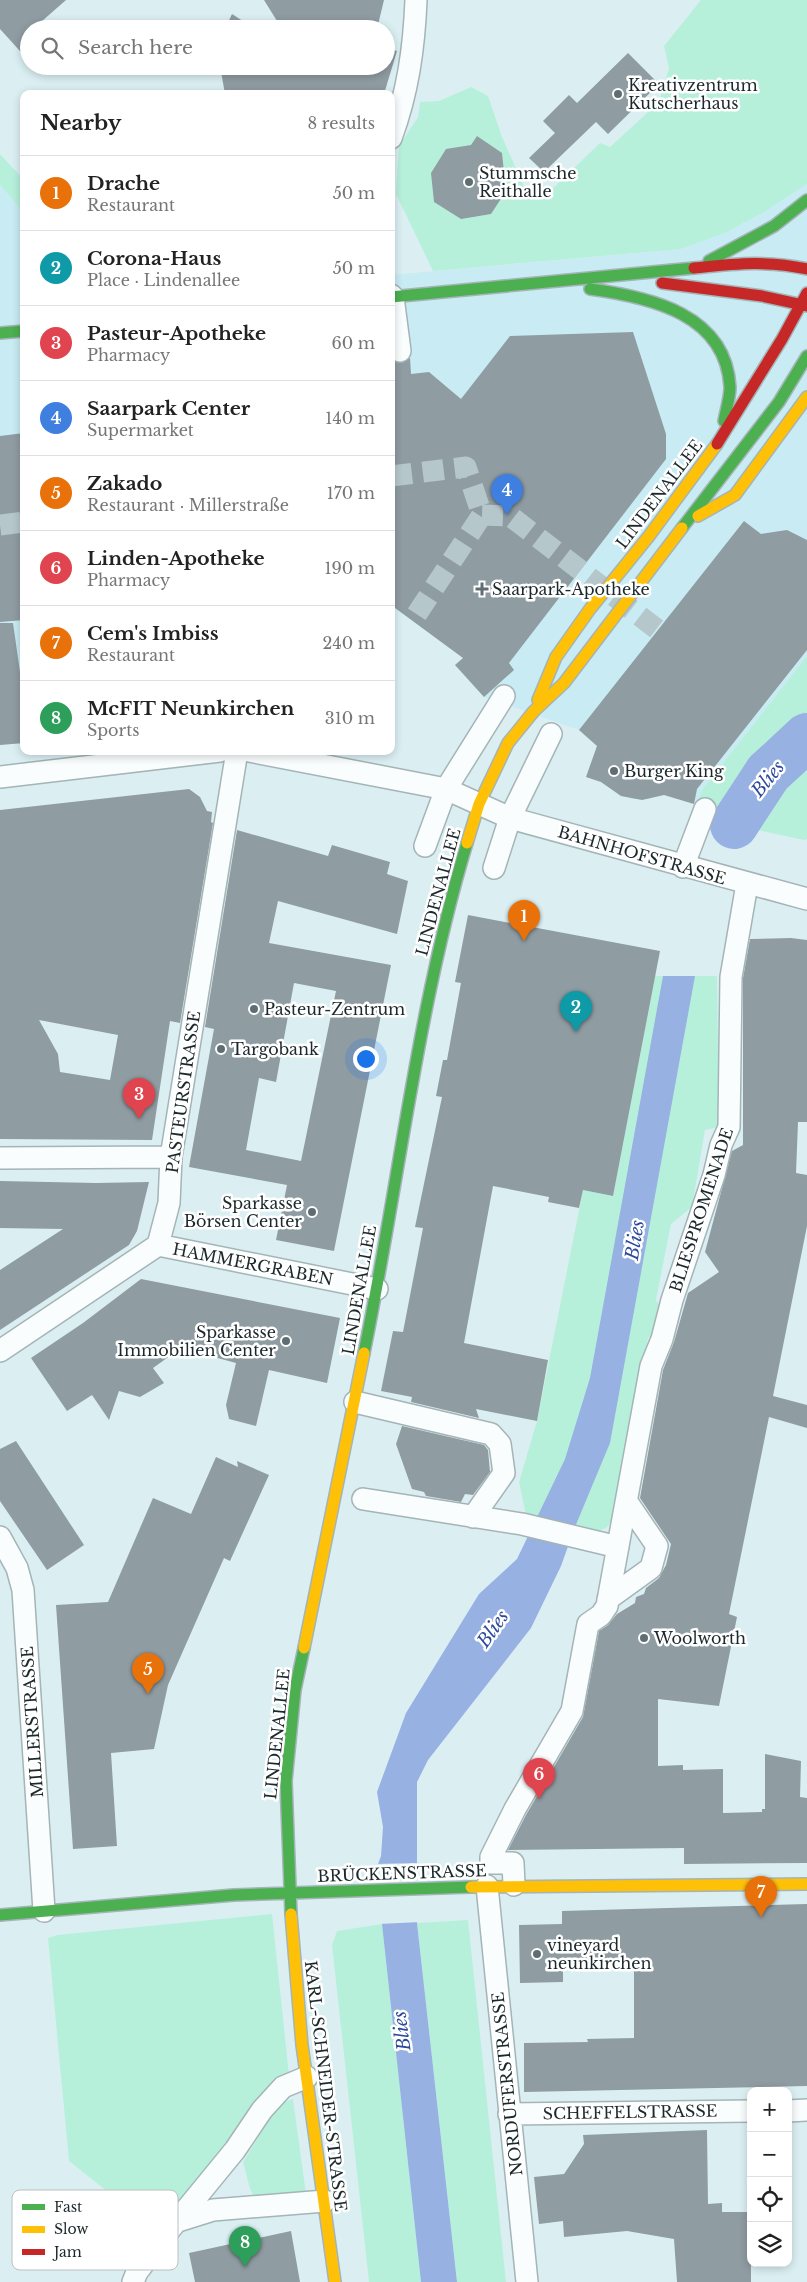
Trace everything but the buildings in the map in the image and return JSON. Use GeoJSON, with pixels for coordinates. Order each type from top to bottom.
{"type":"FeatureCollection","features":[{"type":"Feature","properties":{"kind":"main road"},"geometry":{"type":"LineString","coordinates":[[696,268],[774,226],[807,200]]}},
{"type":"Feature","properties":{"kind":"main road"},"geometry":{"type":"LineString","coordinates":[[395,296],[760,263],[780,263],[807,269]]}},
{"type":"Feature","properties":{"kind":"main road"},"geometry":{"type":"LineString","coordinates":[[608,278],[696,286],[762,296],[804,305]]}},
{"type":"Feature","properties":{"kind":"main road"},"geometry":{"type":"LineString","coordinates":[[526,284],[612,291],[668,306],[702,325],[718,346],[730,379],[730,401],[716,445]]}},
{"type":"Feature","properties":{"kind":"main road","name":"LINDENALLEE"},"geometry":{"type":"LineString","coordinates":[[534,711],[556,657],[590,609],[649,536],[716,445],[804,305],[807,293]]}},
{"type":"Feature","properties":{"kind":"main road"},"geometry":{"type":"LineString","coordinates":[[0,333],[20,331]]}},
{"type":"Feature","properties":{"kind":"main road","name":"LINDENALLEE"},"geometry":{"type":"LineString","coordinates":[[289,1894],[286,1781],[295,1690],[377,1289],[433,974],[447,910],[478,804],[508,743],[534,711],[564,683],[690,520],[779,402],[807,356]]}},
{"type":"Feature","properties":{"kind":"main road"},"geometry":{"type":"LineString","coordinates":[[690,520],[735,495],[807,397]]}},
{"type":"Feature","properties":{"kind":"main road","name":"BRÜCKENSTRASSE"},"geometry":{"type":"LineString","coordinates":[[0,1915],[234,1895],[464,1886],[807,1884]]}},
{"type":"Feature","properties":{"kind":"main road","name":"KARL-SCHNEIDER-STRASSE"},"geometry":{"type":"LineString","coordinates":[[289,1894],[293,1955],[307,2077],[335,2282]]}},
{"type":"Feature","properties":{"kind":"street"},"geometry":{"type":"LineString","coordinates":[[395,125],[408,82],[413,51],[416,0]]}},
{"type":"Feature","properties":{"kind":"street"},"geometry":{"type":"LineString","coordinates":[[395,317],[400,351]]}},
{"type":"Feature","properties":{"kind":"street"},"geometry":{"type":"LineString","coordinates":[[425,846],[446,789],[504,696]]}},
{"type":"Feature","properties":{"kind":"street"},"geometry":{"type":"LineString","coordinates":[[494,868],[510,818],[551,734]]}},
{"type":"Feature","properties":{"kind":"street"},"geometry":{"type":"LineString","coordinates":[[0,777],[186,755]]}},
{"type":"Feature","properties":{"kind":"street","name":"PASTEURSTRASSE"},"geometry":{"type":"LineString","coordinates":[[158,1245],[170,1203],[171,1157],[236,755]]}},
{"type":"Feature","properties":{"kind":"street","name":"BAHNHOFSTRASSE"},"geometry":{"type":"LineString","coordinates":[[270,755],[446,789],[510,818],[807,900]]}},
{"type":"Feature","properties":{"kind":"street"},"geometry":{"type":"LineString","coordinates":[[683,867],[705,809]]}},
{"type":"Feature","properties":{"kind":"street","name":"BLIESPROMENADE"},"geometry":{"type":"LineString","coordinates":[[514,1885],[513,1863],[491,1863],[492,1857],[515,1809],[572,1711],[588,1624],[602,1615],[607,1606],[606,1594],[618,1548],[651,1366],[662,1339],[672,1300],[714,1175],[721,1145],[729,1127],[731,977],[747,884]]}},
{"type":"Feature","properties":{"kind":"street"},"geometry":{"type":"LineString","coordinates":[[0,1158],[171,1157]]}},
{"type":"Feature","properties":{"kind":"street"},"geometry":{"type":"LineString","coordinates":[[0,1351],[158,1245]]}},
{"type":"Feature","properties":{"kind":"street","name":"HAMMERGRABEN"},"geometry":{"type":"LineString","coordinates":[[158,1245],[377,1289]]}},
{"type":"Feature","properties":{"kind":"street"},"geometry":{"type":"LineString","coordinates":[[355,1402],[491,1434],[500,1444],[504,1473],[473,1517]]}},
{"type":"Feature","properties":{"kind":"street"},"geometry":{"type":"LineString","coordinates":[[363,1499],[389,1510],[426,1516],[473,1517],[522,1524],[618,1548]]}},
{"type":"Feature","properties":{"kind":"street","name":"BLIESPROMENADE"},"geometry":{"type":"LineString","coordinates":[[606,1594],[651,1568],[657,1546],[644,1534],[627,1502]]}},
{"type":"Feature","properties":{"kind":"street","name":"MILLERSTRASSE"},"geometry":{"type":"LineString","coordinates":[[0,1538],[17,1568],[23,1590],[44,1911]]}},
{"type":"Feature","properties":{"kind":"street","name":"NORDUFERSTRASSE"},"geometry":{"type":"LineString","coordinates":[[487,1886],[527,2282]]}},
{"type":"Feature","properties":{"kind":"street"},"geometry":{"type":"LineString","coordinates":[[178,2221],[235,2150],[262,2110],[283,2087],[307,2077]]}},
{"type":"Feature","properties":{"kind":"street"},"geometry":{"type":"LineString","coordinates":[[792,2110],[807,2110]]}},
{"type":"Feature","properties":{"kind":"street","name":"SCHEFFELSTRASSE"},"geometry":{"type":"LineString","coordinates":[[509,2114],[747,2111]]}},
{"type":"Feature","properties":{"kind":"street"},"geometry":{"type":"LineString","coordinates":[[178,2221],[214,2210],[324,2201]]}},
{"type":"Feature","properties":{"kind":"street"},"geometry":{"type":"LineString","coordinates":[[133,2282],[139,2270]]}},
{"type":"Feature","properties":{"kind":"shaded area"},"geometry":{"type":"Polygon","coordinates":[[[807,184],[807,656],[702,790],[693,816],[693,804],[662,794],[650,799],[632,799],[621,796],[601,782],[586,777],[597,746],[579,730],[484,697],[455,665],[463,658],[395,608],[395,275],[681,249],[727,232],[764,212],[807,184]]]}},
{"type":"Feature","properties":{"kind":"shaded area"},"geometry":{"type":"Polygon","coordinates":[[[0,185],[20,208],[20,743],[0,745],[0,185]]]}},
{"type":"Feature","properties":{"kind":"green space"},"geometry":{"type":"Polygon","coordinates":[[[701,0],[807,0],[807,184],[764,212],[727,232],[681,249],[433,271],[396,194],[399,146],[418,117],[420,102],[439,101],[471,87],[488,96],[502,137],[526,191],[550,191],[600,143],[610,147],[659,102],[669,68],[664,46],[701,0]]]}},
{"type":"Feature","properties":{"kind":"green space"},"geometry":{"type":"Polygon","coordinates":[[[0,154],[20,176],[20,208],[0,185],[0,154]]]}},
{"type":"Feature","properties":{"kind":"green space"},"geometry":{"type":"Polygon","coordinates":[[[807,656],[807,839],[804,840],[693,816],[702,790],[807,656]]]}},
{"type":"Feature","properties":{"kind":"green space"},"geometry":{"type":"Polygon","coordinates":[[[655,976],[717,976],[719,1127],[705,1130],[692,1207],[671,1224],[656,1300],[662,1309],[656,1334],[648,1338],[613,1520],[606,1528],[595,1532],[526,1515],[519,1482],[537,1421],[583,1190],[613,1196],[655,976]]]}},
{"type":"Feature","properties":{"kind":"green space"},"geometry":{"type":"Polygon","coordinates":[[[272,1914],[289,2075],[178,2204],[178,2190],[105,2190],[69,2161],[48,1938],[57,1935],[272,1914]]]}},
{"type":"Feature","properties":{"kind":"green space"},"geometry":{"type":"Polygon","coordinates":[[[468,1920],[506,2282],[457,2282],[417,1923],[468,1920]]]}},
{"type":"Feature","properties":{"kind":"green space"},"geometry":{"type":"Polygon","coordinates":[[[382,1924],[421,2282],[369,2282],[332,1945],[337,1931],[382,1924]]]}},
{"type":"Feature","properties":{"kind":"green space"},"geometry":{"type":"Polygon","coordinates":[[[293,2099],[306,2194],[256,2200],[250,2189],[243,2162],[279,2104],[293,2099]]]}},
{"type":"Feature","properties":{"kind":"water"},"geometry":{"type":"Polygon","coordinates":[[[663,976],[695,976],[610,1443],[561,1566],[531,1628],[428,1760],[417,1782],[417,1923],[457,2282],[421,2282],[382,1924],[378,1864],[381,1856],[383,1827],[377,1792],[406,1713],[479,1594],[517,1559],[565,1459],[590,1378],[663,976]]]}},
{"type":"Feature","properties":{"kind":"pier"},"geometry":{"type":"Polygon","coordinates":[[[420,1863],[420,1922],[379,1924],[375,1864],[420,1863]]]}},
{"type":"Feature","properties":{"kind":"waterway","name":"Blies"},"geometry":{"type":"LineString","coordinates":[[734,825],[768,773],[807,737]]}},
{"type":"Feature","properties":{"kind":"tunnel"},"geometry":{"type":"LineString","coordinates":[[395,476],[466,467],[482,515],[413,620]]}},
{"type":"Feature","properties":{"kind":"tunnel"},"geometry":{"type":"LineString","coordinates":[[482,515],[510,516],[658,630]]}},
{"type":"Feature","properties":{"kind":"tunnel"},"geometry":{"type":"LineString","coordinates":[[0,525],[20,522]]}},
{"type":"Feature","properties":{"kind":"traffic: fast"},"geometry":{"type":"LineString","coordinates":[[709,261],[774,226],[807,200]]}},
{"type":"Feature","properties":{"kind":"traffic: fast"},"geometry":{"type":"LineString","coordinates":[[395,297],[694,268]]}},
{"type":"Feature","properties":{"kind":"traffic: fast"},"geometry":{"type":"LineString","coordinates":[[590,289],[637,297],[660,304],[700,326],[715,342],[725,362],[730,387],[724,421]]}},
{"type":"Feature","properties":{"kind":"traffic: fast"},"geometry":{"type":"LineString","coordinates":[[0,333],[20,331]]}},
{"type":"Feature","properties":{"kind":"traffic: fast"},"geometry":{"type":"LineString","coordinates":[[682,528],[779,402],[807,356]]}},
{"type":"Feature","properties":{"kind":"traffic: fast"},"geometry":{"type":"LineString","coordinates":[[364,1353],[422,1032],[435,969],[467,843]]}},
{"type":"Feature","properties":{"kind":"traffic: fast"},"geometry":{"type":"LineString","coordinates":[[291,1914],[286,1781],[295,1690],[304,1648]]}},
{"type":"Feature","properties":{"kind":"traffic: fast"},"geometry":{"type":"LineString","coordinates":[[0,1915],[234,1895],[471,1887]]}},
{"type":"Feature","properties":{"kind":"traffic: slow"},"geometry":{"type":"LineString","coordinates":[[698,516],[735,495],[807,397]]}},
{"type":"Feature","properties":{"kind":"traffic: slow"},"geometry":{"type":"LineString","coordinates":[[538,700],[556,657],[590,609],[649,536],[717,444]]}},
{"type":"Feature","properties":{"kind":"traffic: slow"},"geometry":{"type":"LineString","coordinates":[[467,843],[479,804],[508,743],[534,711],[564,683],[682,528]]}},
{"type":"Feature","properties":{"kind":"traffic: slow"},"geometry":{"type":"LineString","coordinates":[[304,1648],[364,1353]]}},
{"type":"Feature","properties":{"kind":"traffic: slow"},"geometry":{"type":"LineString","coordinates":[[471,1887],[807,1884]]}},
{"type":"Feature","properties":{"kind":"traffic: slow"},"geometry":{"type":"LineString","coordinates":[[291,1914],[302,2045],[335,2282]]}},
{"type":"Feature","properties":{"kind":"traffic: jam"},"geometry":{"type":"LineString","coordinates":[[694,268],[737,264],[778,264],[807,269]]}},
{"type":"Feature","properties":{"kind":"traffic: jam"},"geometry":{"type":"LineString","coordinates":[[662,283],[762,296],[807,306]]}},
{"type":"Feature","properties":{"kind":"traffic: jam"},"geometry":{"type":"LineString","coordinates":[[717,444],[782,339],[807,293]]}},
{"type":"Feature","properties":{"kind":"place","name":"Kreativzentrum Kutscherhaus"},"geometry":{"type":"Point","coordinates":[618,94]}},
{"type":"Feature","properties":{"kind":"place","name":"Stummsche Reithalle"},"geometry":{"type":"Point","coordinates":[469,182]}},
{"type":"Feature","properties":{"kind":"place","name":"Saarpark Center"},"geometry":{"type":"Point","coordinates":[507,515]}},
{"type":"Feature","properties":{"kind":"place","name":"Saarpark-Apotheke"},"geometry":{"type":"Point","coordinates":[482,589]}},
{"type":"Feature","properties":{"kind":"place","name":"Burger King"},"geometry":{"type":"Point","coordinates":[614,771]}},
{"type":"Feature","properties":{"kind":"place","name":"Drache"},"geometry":{"type":"Point","coordinates":[524,941]}},
{"type":"Feature","properties":{"kind":"place","name":"Pasteur-Zentrum"},"geometry":{"type":"Point","coordinates":[254,1009]}},
{"type":"Feature","properties":{"kind":"place","name":"Corona-Haus"},"geometry":{"type":"Point","coordinates":[576,1032]}},
{"type":"Feature","properties":{"kind":"place","name":"Targobank"},"geometry":{"type":"Point","coordinates":[221,1049]}},
{"type":"Feature","properties":{"kind":"place","name":"Pasteur-Apotheke"},"geometry":{"type":"Point","coordinates":[139,1119]}},
{"type":"Feature","properties":{"kind":"place","name":"Sparkasse Börsen Center"},"geometry":{"type":"Point","coordinates":[312,1212]}},
{"type":"Feature","properties":{"kind":"place","name":"Sparkasse Immobilien Center"},"geometry":{"type":"Point","coordinates":[286,1341]}},
{"type":"Feature","properties":{"kind":"place","name":"Woolworth"},"geometry":{"type":"Point","coordinates":[644,1638]}},
{"type":"Feature","properties":{"kind":"place","name":"Zakado"},"geometry":{"type":"Point","coordinates":[148,1694]}},
{"type":"Feature","properties":{"kind":"place","name":"Linden-Apotheke"},"geometry":{"type":"Point","coordinates":[539,1799]}},
{"type":"Feature","properties":{"kind":"place","name":"Cem's Imbiss"},"geometry":{"type":"Point","coordinates":[761,1917]}},
{"type":"Feature","properties":{"kind":"place","name":"vineyard neunkirchen"},"geometry":{"type":"Point","coordinates":[537,1954]}},
{"type":"Feature","properties":{"kind":"place","name":"McFIT Neunkirchen"},"geometry":{"type":"Point","coordinates":[245,2267]}}]}
